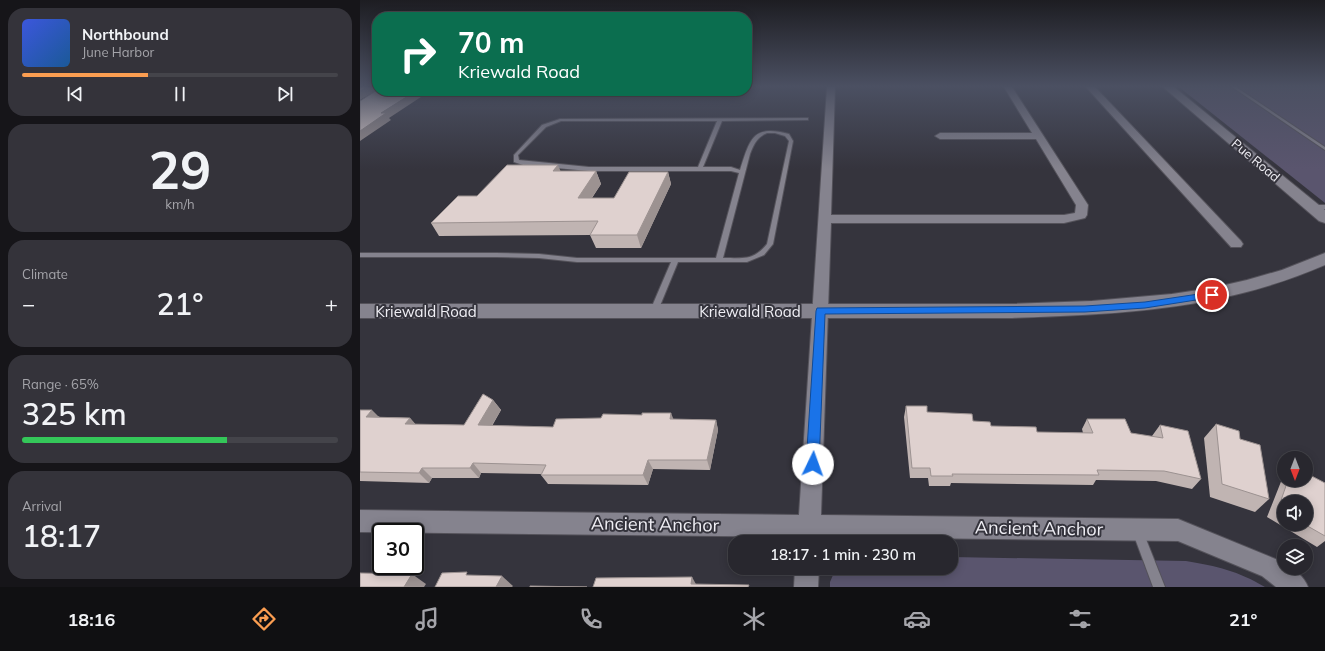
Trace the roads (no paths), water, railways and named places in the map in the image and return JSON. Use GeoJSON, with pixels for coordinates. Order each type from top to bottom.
{"type":"FeatureCollection","features":[{"type":"Feature","properties":{"kind":"street"},"geometry":{"type":"LineString","coordinates":[[809,534],[830,114]]}},
{"type":"Feature","properties":{"kind":"street"},"geometry":{"type":"LineString","coordinates":[[825,219],[1064,219],[1081,215],[1082,205],[1025,114]]}},
{"type":"Feature","properties":{"kind":"street"},"geometry":{"type":"LineString","coordinates":[[1115,114],[1236,244]]}},
{"type":"Feature","properties":{"kind":"street","name":"Pue Road"},"geometry":{"type":"LineString","coordinates":[[1202,114],[1319,207],[1325,218]]}},
{"type":"Feature","properties":{"kind":"street"},"geometry":{"type":"LineString","coordinates":[[940,136],[1038,136]]}},
{"type":"Feature","properties":{"kind":"street","name":"Kriewald Road"},"geometry":{"type":"LineString","coordinates":[[360,311],[1012,310],[1145,305],[1212,295],[1268,281],[1304,268],[1325,258]]}},
{"type":"Feature","properties":{"kind":"street"},"geometry":{"type":"LineString","coordinates":[[1304,268],[1325,268]]}},
{"type":"Feature","properties":{"kind":"street","name":"Ancient Anchor"},"geometry":{"type":"LineString","coordinates":[[360,521],[809,534],[1136,529],[1178,530],[1270,568],[1296,587]]}},
{"type":"Feature","properties":{"kind":"street"},"geometry":{"type":"LineString","coordinates":[[806,587],[807,575]]}},
{"type":"Feature","properties":{"kind":"lane"},"geometry":{"type":"LineString","coordinates":[[1274,114],[1325,149]]}},
{"type":"Feature","properties":{"kind":"lane"},"geometry":{"type":"LineString","coordinates":[[742,172],[731,169],[566,168],[523,163],[516,161],[516,155],[544,126],[560,120],[806,118]]}},
{"type":"Feature","properties":{"kind":"lane"},"geometry":{"type":"LineString","coordinates":[[700,169],[720,119]]}},
{"type":"Feature","properties":{"kind":"lane"},"geometry":{"type":"LineString","coordinates":[[360,255],[518,255],[577,260],[719,260],[746,260],[762,254],[770,244],[790,140],[787,135],[769,132],[759,135],[752,140],[719,260]]}},
{"type":"Feature","properties":{"kind":"lane"},"geometry":{"type":"LineString","coordinates":[[654,311],[674,260]]}},
{"type":"Feature","properties":{"kind":"lane"},"geometry":{"type":"LineString","coordinates":[[1136,529],[1159,587]]}}]}
